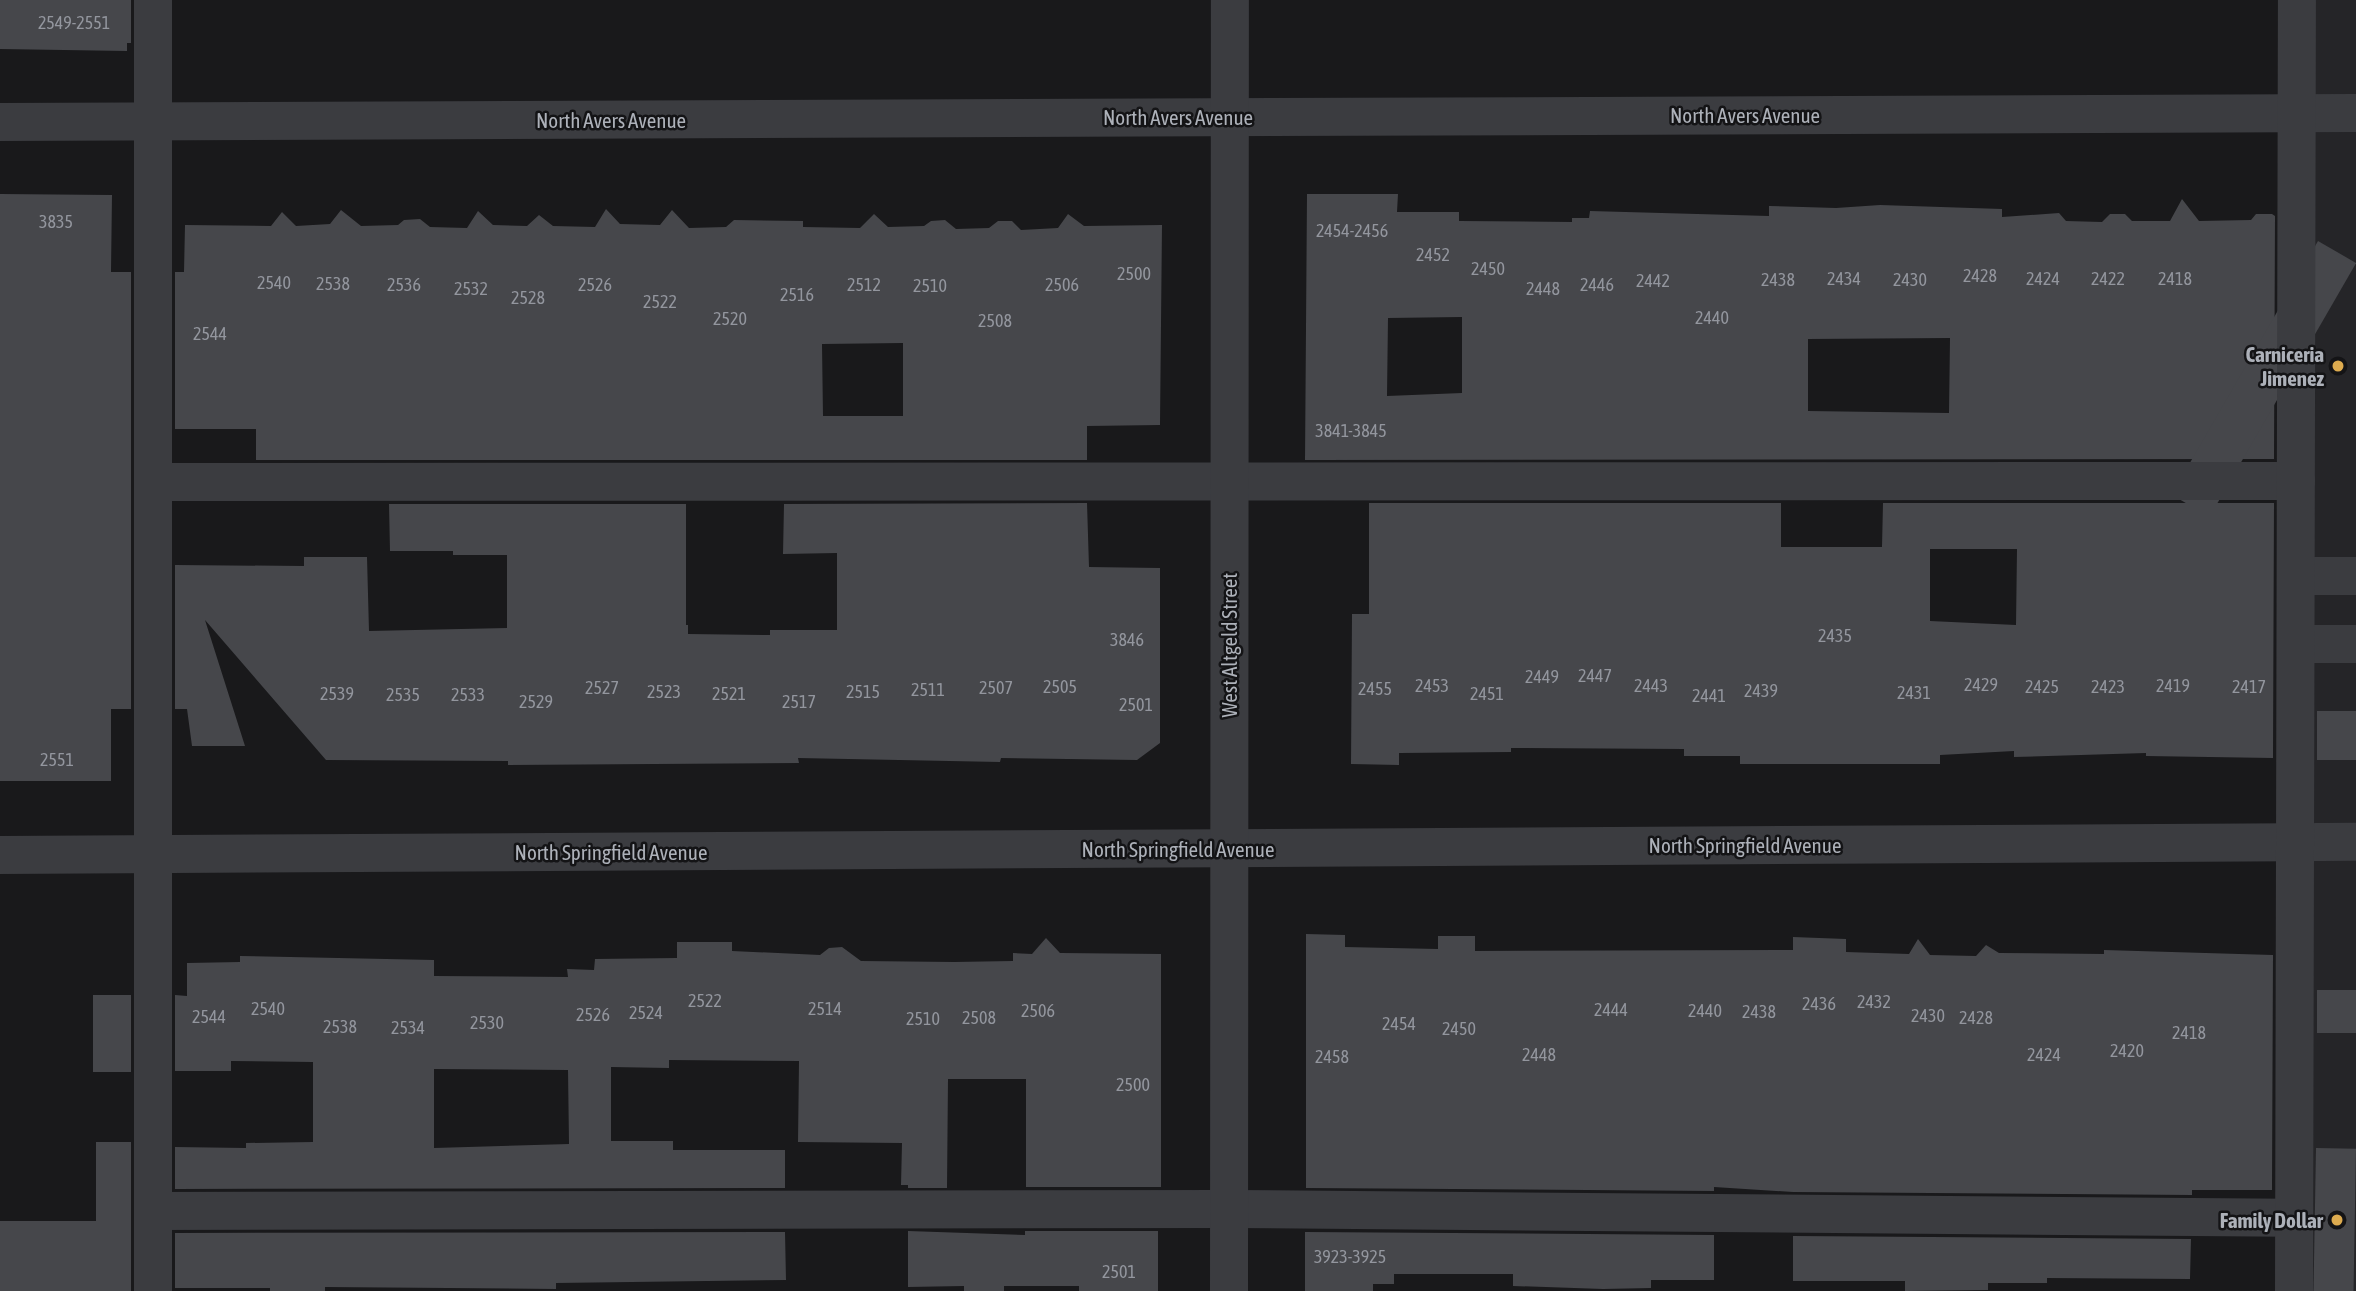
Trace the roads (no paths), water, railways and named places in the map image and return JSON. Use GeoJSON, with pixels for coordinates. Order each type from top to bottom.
{"type":"FeatureCollection","features":[{"type":"Feature","properties":{"kind":"street"},"geometry":{"type":"LineString","coordinates":[[153,0],[153,1291]]}},
{"type":"Feature","properties":{"kind":"street","name":"West Altgeld Street"},"geometry":{"type":"LineString","coordinates":[[1229,1291],[1230,0]]}},
{"type":"Feature","properties":{"kind":"street"},"geometry":{"type":"LineString","coordinates":[[2294,1291],[2297,0]]}},
{"type":"Feature","properties":{"kind":"street","name":"North Avers Avenue"},"geometry":{"type":"LineString","coordinates":[[0,122],[2356,113]]}},
{"type":"Feature","properties":{"kind":"street"},"geometry":{"type":"LineString","coordinates":[[153,482],[2296,481]]}},
{"type":"Feature","properties":{"kind":"street"},"geometry":{"type":"LineString","coordinates":[[2296,576],[2356,576]]}},
{"type":"Feature","properties":{"kind":"street"},"geometry":{"type":"LineString","coordinates":[[2296,644],[2356,644]]}},
{"type":"Feature","properties":{"kind":"street","name":"North Springfield Avenue"},"geometry":{"type":"LineString","coordinates":[[0,855],[2356,842]]}},
{"type":"Feature","properties":{"kind":"street"},"geometry":{"type":"LineString","coordinates":[[153,1211],[1229,1209],[2294,1218]]}},
{"type":"Feature","properties":{"kind":"place","name":"Carniceria Jimenez"},"geometry":{"type":"Point","coordinates":[2338,366]}},
{"type":"Feature","properties":{"kind":"place","name":"Family Dollar"},"geometry":{"type":"Point","coordinates":[2337,1220]}}]}
